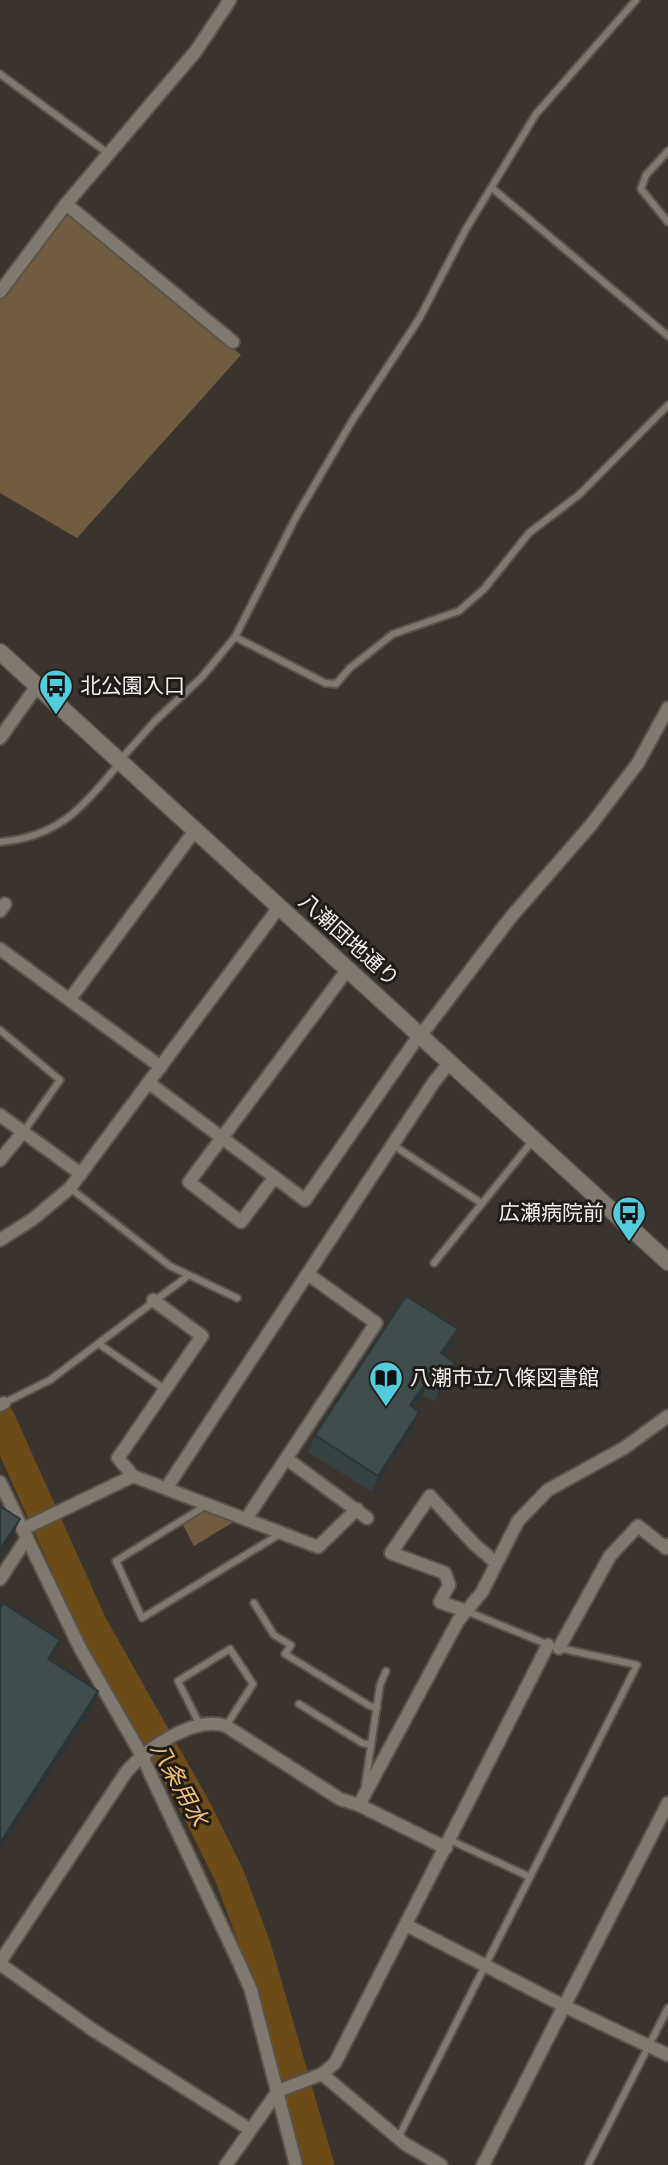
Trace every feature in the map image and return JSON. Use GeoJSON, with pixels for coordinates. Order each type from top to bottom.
{"type":"FeatureCollection","features":[{"type":"Feature","properties":{"kind":"street"},"geometry":{"type":"LineString","coordinates":[[0,292],[66,204],[196,51],[230,0]]}},
{"type":"Feature","properties":{"kind":"street"},"geometry":{"type":"LineString","coordinates":[[66,204],[233,342]]}},
{"type":"Feature","properties":{"kind":"street","name":"八潮団地通り"},"geometry":{"type":"LineString","coordinates":[[0,652],[668,1262]]}},
{"type":"Feature","properties":{"kind":"street"},"geometry":{"type":"LineString","coordinates":[[0,738],[37,686]]}},
{"type":"Feature","properties":{"kind":"street"},"geometry":{"type":"LineString","coordinates":[[149,1083],[305,1200],[421,1034],[511,917],[591,825],[638,762],[668,708]]}},
{"type":"Feature","properties":{"kind":"street"},"geometry":{"type":"LineString","coordinates":[[70,999],[195,829]]}},
{"type":"Feature","properties":{"kind":"street"},"geometry":{"type":"LineString","coordinates":[[0,1240],[33,1219],[70,1188],[281,906]]}},
{"type":"Feature","properties":{"kind":"street"},"geometry":{"type":"LineString","coordinates":[[0,949],[161,1067]]}},
{"type":"Feature","properties":{"kind":"street"},"geometry":{"type":"LineString","coordinates":[[274,1178],[241,1222],[190,1182],[348,969]]}},
{"type":"Feature","properties":{"kind":"street"},"geometry":{"type":"LineString","coordinates":[[167,1487],[450,1062]]}},
{"type":"Feature","properties":{"kind":"street"},"geometry":{"type":"LineString","coordinates":[[0,1115],[81,1174]]}},
{"type":"Feature","properties":{"kind":"street"},"geometry":{"type":"LineString","coordinates":[[0,1160],[24,1131]]}},
{"type":"Feature","properties":{"kind":"street"},"geometry":{"type":"LineString","coordinates":[[246,1519],[376,1323],[309,1275]]}},
{"type":"Feature","properties":{"kind":"street"},"geometry":{"type":"LineString","coordinates":[[153,1300],[202,1336],[118,1458],[133,1476],[318,1547],[362,1514],[287,1459]]}},
{"type":"Feature","properties":{"kind":"street"},"geometry":{"type":"LineString","coordinates":[[361,1803],[458,1621],[482,1592],[518,1521],[548,1490],[624,1448],[668,1416]]}},
{"type":"Feature","properties":{"kind":"street"},"geometry":{"type":"LineString","coordinates":[[0,1579],[28,1531],[133,1476]]}},
{"type":"Feature","properties":{"kind":"street"},"geometry":{"type":"LineString","coordinates":[[0,1482],[28,1531],[80,1648],[142,1754],[251,1990],[296,2165]]}},
{"type":"Feature","properties":{"kind":"street"},"geometry":{"type":"LineString","coordinates":[[466,1611],[440,1602],[449,1585],[445,1573],[390,1553],[430,1496],[474,1544],[496,1563]]}},
{"type":"Feature","properties":{"kind":"street"},"geometry":{"type":"LineString","coordinates":[[226,2165],[278,2091],[322,2074],[335,2063],[554,1646],[610,1556],[638,1526],[667,1547]]}},
{"type":"Feature","properties":{"kind":"street"},"geometry":{"type":"LineString","coordinates":[[249,2129],[93,2030],[0,1963],[127,1771],[142,1754],[199,1723],[214,1722],[226,1726],[340,1799],[361,1803],[448,1844]]}},
{"type":"Feature","properties":{"kind":"street"},"geometry":{"type":"LineString","coordinates":[[484,2165],[668,1803]]}},
{"type":"Feature","properties":{"kind":"street"},"geometry":{"type":"LineString","coordinates":[[406,1924],[564,2006],[668,2055]]}},
{"type":"Feature","properties":{"kind":"street"},"geometry":{"type":"LineString","coordinates":[[322,2074],[398,2138],[441,2165]]}},
{"type":"Feature","properties":{"kind":"lane"},"geometry":{"type":"LineString","coordinates":[[0,842],[26,840],[55,827],[85,804],[155,720],[201,678],[235,637],[296,517],[352,421],[419,319],[466,229],[536,114],[636,0]]}},
{"type":"Feature","properties":{"kind":"lane"},"geometry":{"type":"LineString","coordinates":[[0,74],[109,154]]}},
{"type":"Feature","properties":{"kind":"lane"},"geometry":{"type":"LineString","coordinates":[[668,150],[646,175],[641,190],[668,222]]}},
{"type":"Feature","properties":{"kind":"lane"},"geometry":{"type":"LineString","coordinates":[[492,188],[668,336]]}},
{"type":"Feature","properties":{"kind":"lane"},"geometry":{"type":"LineString","coordinates":[[235,637],[325,683],[336,684],[350,668],[393,634],[459,611],[484,589],[529,533],[580,494],[668,405]]}},
{"type":"Feature","properties":{"kind":"lane"},"geometry":{"type":"LineString","coordinates":[[0,1030],[60,1080],[24,1131]]}},
{"type":"Feature","properties":{"kind":"lane"},"geometry":{"type":"LineString","coordinates":[[434,1263],[534,1139]]}},
{"type":"Feature","properties":{"kind":"lane"},"geometry":{"type":"LineString","coordinates":[[393,1145],[481,1203]]}},
{"type":"Feature","properties":{"kind":"lane"},"geometry":{"type":"LineString","coordinates":[[70,1188],[170,1266],[237,1298]]}},
{"type":"Feature","properties":{"kind":"lane"},"geometry":{"type":"LineString","coordinates":[[2,1404],[50,1380],[189,1275]]}},
{"type":"Feature","properties":{"kind":"lane"},"geometry":{"type":"LineString","coordinates":[[99,1343],[166,1390]]}},
{"type":"Feature","properties":{"kind":"lane"},"geometry":{"type":"LineString","coordinates":[[208,1504],[116,1561],[142,1618],[281,1533]]}},
{"type":"Feature","properties":{"kind":"lane"},"geometry":{"type":"LineString","coordinates":[[254,1603],[274,1635],[291,1646],[285,1654],[377,1708]]}},
{"type":"Feature","properties":{"kind":"lane"},"geometry":{"type":"LineString","coordinates":[[398,2138],[637,1665],[554,1646],[466,1611]]}},
{"type":"Feature","properties":{"kind":"lane"},"geometry":{"type":"LineString","coordinates":[[199,1723],[178,1681],[230,1650],[253,1684],[226,1726]]}},
{"type":"Feature","properties":{"kind":"lane"},"geometry":{"type":"LineString","coordinates":[[361,1803],[386,1671]]}},
{"type":"Feature","properties":{"kind":"lane"},"geometry":{"type":"LineString","coordinates":[[299,1704],[362,1743],[371,1745]]}},
{"type":"Feature","properties":{"kind":"lane"},"geometry":{"type":"LineString","coordinates":[[448,1844],[530,1877]]}},
{"type":"Feature","properties":{"kind":"lane"},"geometry":{"type":"LineString","coordinates":[[588,2165],[668,2008]]}},
{"type":"Feature","properties":{"kind":"shaded area"},"geometry":{"type":"Polygon","coordinates":[[[66,209],[241,355],[77,538],[0,493],[0,299],[66,209]]]}},
{"type":"Feature","properties":{"kind":"shaded area"},"geometry":{"type":"Polygon","coordinates":[[[203,1510],[235,1521],[194,1546],[182,1523],[203,1510]]]}},
{"type":"Feature","properties":{"kind":"building"},"geometry":{"type":"Polygon","coordinates":[[[406,1296],[458,1329],[441,1353],[455,1363],[441,1385],[429,1378],[410,1405],[419,1412],[378,1476],[315,1435],[406,1296]]]}},
{"type":"Feature","properties":{"kind":"building"},"geometry":{"type":"Polygon","coordinates":[[[0,1506],[20,1519],[0,1549],[0,1506]]]}},
{"type":"Feature","properties":{"kind":"building"},"geometry":{"type":"Polygon","coordinates":[[[3,1603],[60,1640],[48,1659],[98,1691],[0,1843],[0,1608],[3,1603]]]}},
{"type":"Feature","properties":{"kind":"waterway","name":"八条用水"},"geometry":{"type":"LineString","coordinates":[[0,1419],[92,1624],[197,1810],[230,1877],[256,1947],[319,2165]]}},
{"type":"Feature","properties":{"kind":"place","name":"北公園入口"},"geometry":{"type":"Point","coordinates":[56,716]}},
{"type":"Feature","properties":{"kind":"place","name":"広瀬病院前"},"geometry":{"type":"Point","coordinates":[629,1243]}},
{"type":"Feature","properties":{"kind":"place","name":"八潮市立八條図書館"},"geometry":{"type":"Point","coordinates":[386,1408]}}]}
